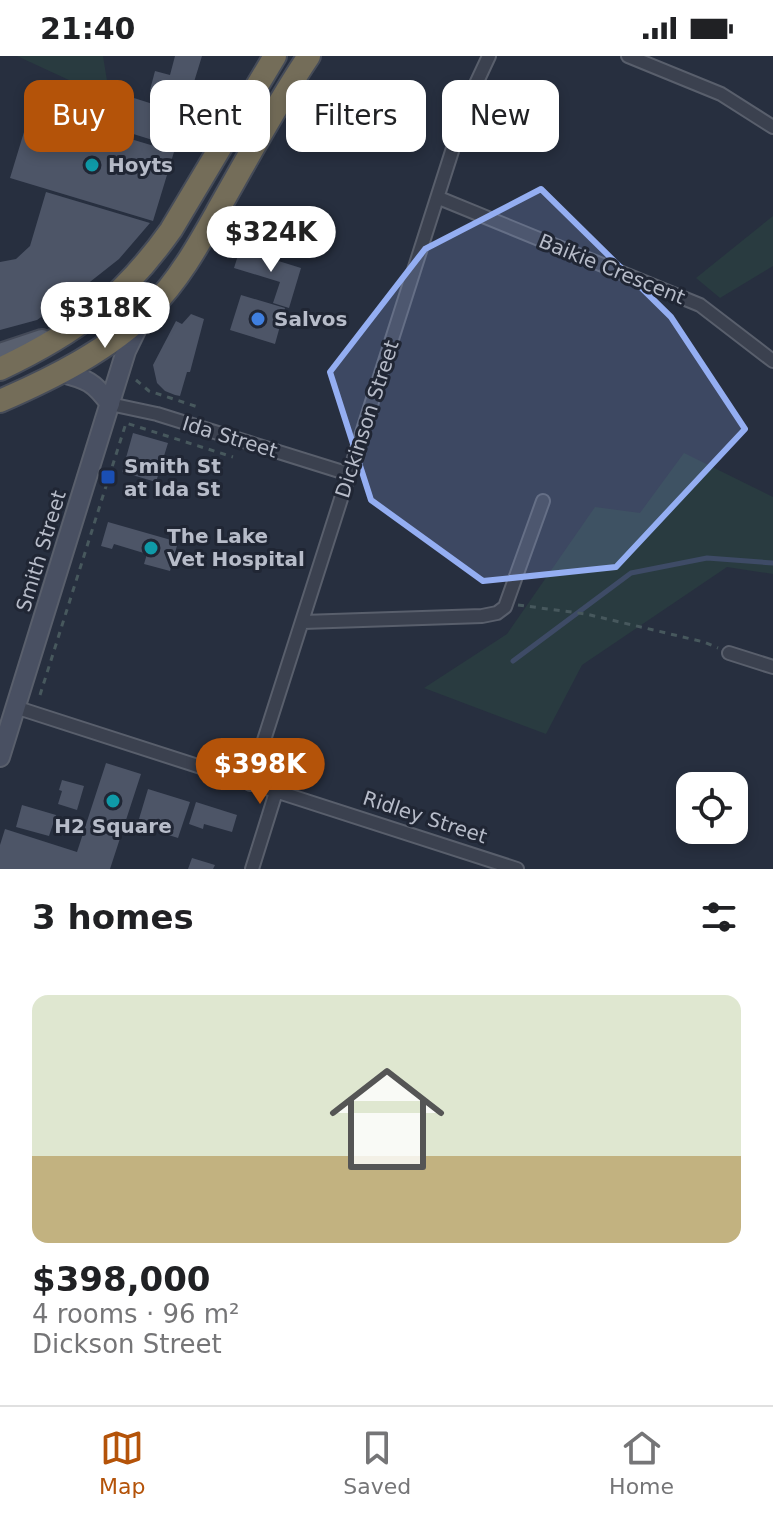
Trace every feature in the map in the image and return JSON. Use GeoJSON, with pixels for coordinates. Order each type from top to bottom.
{"type":"FeatureCollection","features":[{"type":"Feature","properties":{"kind":"highway"},"geometry":{"type":"LineString","coordinates":[[0,369],[44,348],[74,329],[118,294],[152,256],[171,230],[275,56]]}},
{"type":"Feature","properties":{"kind":"highway"},"geometry":{"type":"LineString","coordinates":[[0,401],[104,346],[144,314],[197,250],[309,56]]}},
{"type":"Feature","properties":{"kind":"main road"},"geometry":{"type":"LineString","coordinates":[[0,354],[74,329]]}},
{"type":"Feature","properties":{"kind":"street","name":"Dickinson Street"},"geometry":{"type":"LineString","coordinates":[[250,784],[468,101],[489,56]]}},
{"type":"Feature","properties":{"kind":"street"},"geometry":{"type":"LineString","coordinates":[[628,56],[721,94],[773,127]]}},
{"type":"Feature","properties":{"kind":"street","name":"Baikie Crescent"},"geometry":{"type":"LineString","coordinates":[[439,198],[700,305],[773,361]]}},
{"type":"Feature","properties":{"kind":"street","name":"Smith Street"},"geometry":{"type":"LineString","coordinates":[[0,757],[8,705],[126,351],[144,314]]}},
{"type":"Feature","properties":{"kind":"street"},"geometry":{"type":"LineString","coordinates":[[59,372],[84,378],[97,386],[110,404]]}},
{"type":"Feature","properties":{"kind":"street","name":"Ida Street"},"geometry":{"type":"LineString","coordinates":[[110,404],[157,414],[349,474]]}},
{"type":"Feature","properties":{"kind":"street"},"geometry":{"type":"LineString","coordinates":[[303,622],[497,613],[505,607],[543,501]]}},
{"type":"Feature","properties":{"kind":"street"},"geometry":{"type":"LineString","coordinates":[[729,653],[773,667]]}},
{"type":"Feature","properties":{"kind":"street","name":"Ridley Street"},"geometry":{"type":"LineString","coordinates":[[8,705],[517,869]]}},
{"type":"Feature","properties":{"kind":"street"},"geometry":{"type":"LineString","coordinates":[[252,869],[276,792]]}},
{"type":"Feature","properties":{"kind":"path"},"geometry":{"type":"LineString","coordinates":[[162,396],[201,408]]}},
{"type":"Feature","properties":{"kind":"path"},"geometry":{"type":"LineString","coordinates":[[40,695],[126,423],[233,457]]}},
{"type":"Feature","properties":{"kind":"path"},"geometry":{"type":"LineString","coordinates":[[508,598],[518,605],[586,614],[704,642],[729,653]]}},
{"type":"Feature","properties":{"kind":"highlighted area"},"geometry":{"type":"Polygon","coordinates":[[[541,189],[671,317],[745,429],[616,567],[483,581],[371,500],[330,372],[425,249],[541,189]]]}},
{"type":"Feature","properties":{"kind":"shaded area"},"geometry":{"type":"Polygon","coordinates":[[[17,56],[103,56],[107,80],[69,80],[17,56]]]}},
{"type":"Feature","properties":{"kind":"shaded area"},"geometry":{"type":"Polygon","coordinates":[[[773,216],[773,266],[720,298],[696,278],[773,216]]]}},
{"type":"Feature","properties":{"kind":"shaded area"},"geometry":{"type":"Polygon","coordinates":[[[684,453],[773,497],[773,574],[727,567],[582,665],[546,734],[424,688],[507,634],[595,507],[640,513],[684,453]]]}},
{"type":"Feature","properties":{"kind":"building"},"geometry":{"type":"Polygon","coordinates":[[[175,56],[202,56],[195,80],[153,80],[155,71],[170,75],[175,56]]]}},
{"type":"Feature","properties":{"kind":"building"},"geometry":{"type":"Polygon","coordinates":[[[134,98],[150,103],[150,139],[134,134],[134,98]]]}},
{"type":"Feature","properties":{"kind":"building","name":"Hoyts"},"geometry":{"type":"Polygon","coordinates":[[[24,132],[24,152],[134,152],[134,140],[150,145],[150,152],[174,152],[153,221],[10,178],[24,132]]]}},
{"type":"Feature","properties":{"kind":"building"},"geometry":{"type":"Polygon","coordinates":[[[46,192],[150,223],[119,259],[81,289],[37,320],[0,330],[0,262],[16,259],[30,246],[46,192]]]}},
{"type":"Feature","properties":{"kind":"building"},"geometry":{"type":"Polygon","coordinates":[[[240,249],[301,268],[289,308],[273,303],[280,282],[234,268],[240,249]]]}},
{"type":"Feature","properties":{"kind":"building","name":"Salvos"},"geometry":{"type":"Polygon","coordinates":[[[241,295],[285,308],[275,344],[230,330],[241,295]]]}},
{"type":"Feature","properties":{"kind":"building"},"geometry":{"type":"Polygon","coordinates":[[[191,314],[204,319],[190,372],[187,372],[180,396],[165,391],[157,383],[153,365],[176,321],[182,324],[191,314]]]}},
{"type":"Feature","properties":{"kind":"building"},"geometry":{"type":"Polygon","coordinates":[[[133,433],[168,443],[156,482],[122,472],[133,433]]]}},
{"type":"Feature","properties":{"kind":"building","name":"The Lake Vet Hospital"},"geometry":{"type":"Polygon","coordinates":[[[108,522],[178,542],[170,571],[144,564],[147,554],[114,544],[112,549],[101,546],[108,522]]]}},
{"type":"Feature","properties":{"kind":"building","name":"H2 Square"},"geometry":{"type":"Polygon","coordinates":[[[106,763],[141,774],[110,869],[0,869],[0,845],[5,829],[77,852],[106,763]]]}},
{"type":"Feature","properties":{"kind":"building"},"geometry":{"type":"Polygon","coordinates":[[[62,780],[84,786],[77,810],[58,804],[62,780]]]}},
{"type":"Feature","properties":{"kind":"building"},"geometry":{"type":"Polygon","coordinates":[[[148,789],[190,802],[178,838],[159,832],[161,826],[139,819],[148,789]]]}},
{"type":"Feature","properties":{"kind":"building"},"geometry":{"type":"Polygon","coordinates":[[[196,802],[237,815],[232,832],[204,824],[203,829],[189,824],[196,802]]]}},
{"type":"Feature","properties":{"kind":"building"},"geometry":{"type":"Polygon","coordinates":[[[22,805],[56,815],[49,836],[16,827],[22,805]]]}},
{"type":"Feature","properties":{"kind":"building"},"geometry":{"type":"Polygon","coordinates":[[[192,858],[215,865],[213,869],[188,869],[192,858]]]}},
{"type":"Feature","properties":{"kind":"waterway"},"geometry":{"type":"LineString","coordinates":[[513,661],[631,573],[707,558],[773,563]]}},
{"type":"Feature","properties":{"kind":"place","name":"Hoyts"},"geometry":{"type":"Point","coordinates":[92,165]}},
{"type":"Feature","properties":{"kind":"place","name":"Salvos"},"geometry":{"type":"Point","coordinates":[258,319]}},
{"type":"Feature","properties":{"kind":"place","name":"Smith St at Ida St"},"geometry":{"type":"Point","coordinates":[108,477]}},
{"type":"Feature","properties":{"kind":"place","name":"The Lake Vet Hospital"},"geometry":{"type":"Point","coordinates":[151,548]}},
{"type":"Feature","properties":{"kind":"place","name":"H2 Square"},"geometry":{"type":"Point","coordinates":[113,801]}}]}
